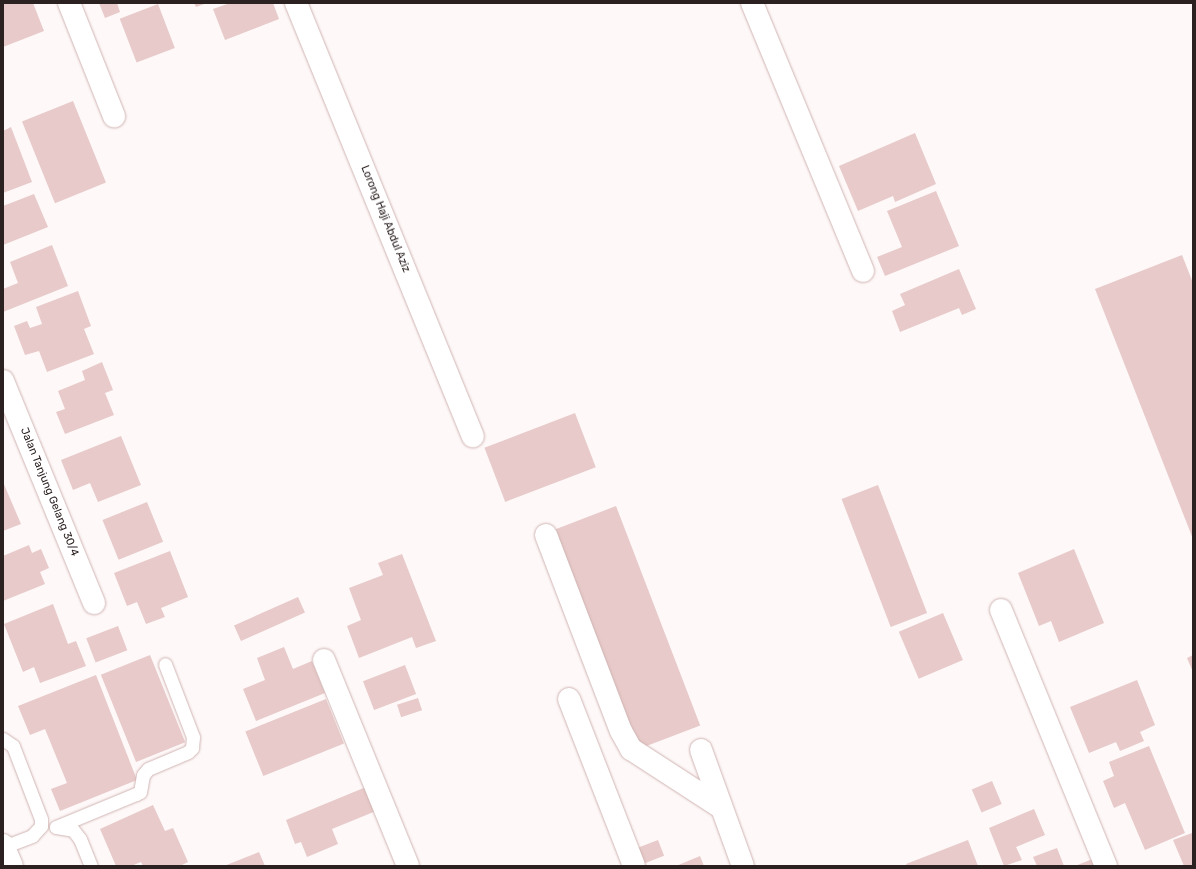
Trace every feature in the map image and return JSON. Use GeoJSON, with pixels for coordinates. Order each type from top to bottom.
{"type":"FeatureCollection","features":[{"type":"Feature","properties":{"kind":"street"},"geometry":{"type":"LineString","coordinates":[[69,3],[114,116]]}},
{"type":"Feature","properties":{"kind":"street","name":"Lorong Haji Abdul Aziz"},"geometry":{"type":"LineString","coordinates":[[296,3],[474,436]]}},
{"type":"Feature","properties":{"kind":"street"},"geometry":{"type":"LineString","coordinates":[[752,3],[864,271]]}},
{"type":"Feature","properties":{"kind":"street","name":"Jalan Tanjung Gelang 30/4"},"geometry":{"type":"LineString","coordinates":[[3,381],[94,603]]}},
{"type":"Feature","properties":{"kind":"street"},"geometry":{"type":"LineString","coordinates":[[546,535],[622,731],[631,749],[722,808]]}},
{"type":"Feature","properties":{"kind":"street"},"geometry":{"type":"LineString","coordinates":[[1000,610],[1106,866]]}},
{"type":"Feature","properties":{"kind":"street"},"geometry":{"type":"LineString","coordinates":[[324,660],[408,866]]}},
{"type":"Feature","properties":{"kind":"street"},"geometry":{"type":"LineString","coordinates":[[569,699],[634,866]]}},
{"type":"Feature","properties":{"kind":"street"},"geometry":{"type":"LineString","coordinates":[[701,750],[743,866]]}},
{"type":"Feature","properties":{"kind":"lane"},"geometry":{"type":"LineString","coordinates":[[6,853],[32,836],[140,792],[143,775],[148,769],[192,748],[193,737],[165,664]]}},
{"type":"Feature","properties":{"kind":"lane"},"geometry":{"type":"LineString","coordinates":[[3,740],[13,746],[41,819],[41,826],[32,836]]}},
{"type":"Feature","properties":{"kind":"lane"},"geometry":{"type":"LineString","coordinates":[[56,827],[73,830],[80,839],[91,866]]}},
{"type":"Feature","properties":{"kind":"building"},"geometry":{"type":"Polygon","coordinates":[[[3,3],[33,3],[44,31],[3,47],[3,3]]]}},
{"type":"Feature","properties":{"kind":"building"},"geometry":{"type":"Polygon","coordinates":[[[99,3],[117,3],[120,12],[105,18],[99,3]]]}},
{"type":"Feature","properties":{"kind":"building"},"geometry":{"type":"Polygon","coordinates":[[[194,3],[207,3],[196,7],[194,3]]]}},
{"type":"Feature","properties":{"kind":"building"},"geometry":{"type":"Polygon","coordinates":[[[230,3],[273,3],[279,19],[225,40],[213,9],[230,3]]]}},
{"type":"Feature","properties":{"kind":"building"},"geometry":{"type":"Polygon","coordinates":[[[158,4],[175,48],[137,63],[120,19],[158,4]]]}},
{"type":"Feature","properties":{"kind":"building"},"geometry":{"type":"Polygon","coordinates":[[[73,101],[106,183],[55,203],[22,122],[73,101]]]}},
{"type":"Feature","properties":{"kind":"building"},"geometry":{"type":"Polygon","coordinates":[[[11,127],[32,182],[3,193],[3,131],[11,127]]]}},
{"type":"Feature","properties":{"kind":"building"},"geometry":{"type":"Polygon","coordinates":[[[915,133],[936,184],[895,202],[893,196],[858,211],[839,166],[915,133]]]}},
{"type":"Feature","properties":{"kind":"building"},"geometry":{"type":"Polygon","coordinates":[[[936,191],[959,246],[885,276],[877,257],[902,247],[887,211],[936,191]]]}},
{"type":"Feature","properties":{"kind":"building"},"geometry":{"type":"Polygon","coordinates":[[[34,194],[48,227],[3,245],[3,206],[34,194]]]}},
{"type":"Feature","properties":{"kind":"building"},"geometry":{"type":"Polygon","coordinates":[[[52,245],[68,286],[3,312],[3,289],[18,283],[10,262],[52,245]]]}},
{"type":"Feature","properties":{"kind":"building"},"geometry":{"type":"Polygon","coordinates":[[[1182,255],[1193,283],[1193,539],[1095,289],[1182,255]]]}},
{"type":"Feature","properties":{"kind":"building"},"geometry":{"type":"Polygon","coordinates":[[[959,269],[976,309],[962,315],[959,308],[900,332],[892,311],[905,305],[900,294],[959,269]]]}},
{"type":"Feature","properties":{"kind":"building"},"geometry":{"type":"Polygon","coordinates":[[[78,291],[91,326],[84,329],[94,354],[47,372],[39,351],[25,355],[14,326],[27,321],[30,328],[42,324],[36,307],[78,291]]]}},
{"type":"Feature","properties":{"kind":"building"},"geometry":{"type":"Polygon","coordinates":[[[102,362],[113,390],[105,393],[114,415],[65,434],[56,412],[65,409],[58,391],[85,380],[82,371],[102,362]]]}},
{"type":"Feature","properties":{"kind":"building"},"geometry":{"type":"Polygon","coordinates":[[[575,413],[596,467],[505,502],[484,448],[575,413]]]}},
{"type":"Feature","properties":{"kind":"building"},"geometry":{"type":"Polygon","coordinates":[[[121,436],[141,485],[98,502],[90,483],[73,490],[61,460],[121,436]]]}},
{"type":"Feature","properties":{"kind":"building"},"geometry":{"type":"Polygon","coordinates":[[[3,482],[21,524],[3,531],[3,482]]]}},
{"type":"Feature","properties":{"kind":"building"},"geometry":{"type":"Polygon","coordinates":[[[878,485],[927,613],[891,627],[842,499],[878,485]]]}},
{"type":"Feature","properties":{"kind":"building"},"geometry":{"type":"Polygon","coordinates":[[[147,502],[163,542],[119,560],[102,520],[147,502]]]}},
{"type":"Feature","properties":{"kind":"building"},"geometry":{"type":"Polygon","coordinates":[[[616,506],[700,725],[639,749],[554,530],[616,506]]]}},
{"type":"Feature","properties":{"kind":"building"},"geometry":{"type":"Polygon","coordinates":[[[29,545],[32,553],[41,549],[49,568],[40,572],[45,584],[3,601],[3,556],[29,545]]]}},
{"type":"Feature","properties":{"kind":"building"},"geometry":{"type":"Polygon","coordinates":[[[1074,549],[1104,623],[1059,642],[1051,621],[1039,626],[1018,573],[1074,549]]]}},
{"type":"Feature","properties":{"kind":"building"},"geometry":{"type":"Polygon","coordinates":[[[170,551],[188,597],[161,608],[165,617],[146,624],[137,602],[127,606],[114,573],[170,551]]]}},
{"type":"Feature","properties":{"kind":"building"},"geometry":{"type":"Polygon","coordinates":[[[402,554],[436,641],[416,648],[412,637],[359,658],[347,626],[361,620],[349,588],[383,575],[378,563],[402,554]]]}},
{"type":"Feature","properties":{"kind":"building"},"geometry":{"type":"Polygon","coordinates":[[[298,597],[305,613],[241,641],[234,625],[298,597]]]}},
{"type":"Feature","properties":{"kind":"building"},"geometry":{"type":"Polygon","coordinates":[[[53,604],[68,644],[76,641],[86,666],[40,683],[34,667],[23,672],[4,624],[53,604]]]}},
{"type":"Feature","properties":{"kind":"building"},"geometry":{"type":"Polygon","coordinates":[[[943,613],[963,660],[919,679],[899,632],[943,613]]]}},
{"type":"Feature","properties":{"kind":"building"},"geometry":{"type":"Polygon","coordinates":[[[118,626],[127,650],[96,662],[86,638],[118,626]]]}},
{"type":"Feature","properties":{"kind":"building"},"geometry":{"type":"Polygon","coordinates":[[[284,647],[293,669],[312,661],[325,693],[256,721],[243,689],[265,680],[257,658],[284,647]]]}},
{"type":"Feature","properties":{"kind":"building"},"geometry":{"type":"Polygon","coordinates":[[[150,655],[185,742],[136,762],[101,675],[150,655]]]}},
{"type":"Feature","properties":{"kind":"building"},"geometry":{"type":"Polygon","coordinates":[[[1193,655],[1193,672],[1187,658],[1193,655]]]}},
{"type":"Feature","properties":{"kind":"building"},"geometry":{"type":"Polygon","coordinates":[[[405,665],[416,694],[374,710],[363,681],[405,665]]]}},
{"type":"Feature","properties":{"kind":"building"},"geometry":{"type":"Polygon","coordinates":[[[96,675],[137,780],[60,811],[51,789],[67,783],[45,729],[30,735],[18,706],[96,675]]]}},
{"type":"Feature","properties":{"kind":"building"},"geometry":{"type":"Polygon","coordinates":[[[1137,680],[1155,725],[1140,732],[1144,741],[1120,751],[1116,742],[1089,753],[1070,707],[1137,680]]]}},
{"type":"Feature","properties":{"kind":"building"},"geometry":{"type":"Polygon","coordinates":[[[418,698],[422,710],[401,717],[397,705],[418,698]]]}},
{"type":"Feature","properties":{"kind":"building"},"geometry":{"type":"Polygon","coordinates":[[[326,699],[344,744],[263,776],[245,732],[326,699]]]}},
{"type":"Feature","properties":{"kind":"building"},"geometry":{"type":"Polygon","coordinates":[[[1149,746],[1185,833],[1145,850],[1125,803],[1114,808],[1103,781],[1114,776],[1109,762],[1149,746]]]}},
{"type":"Feature","properties":{"kind":"building"},"geometry":{"type":"Polygon","coordinates":[[[992,781],[1002,804],[982,813],[972,790],[992,781]]]}},
{"type":"Feature","properties":{"kind":"building"},"geometry":{"type":"Polygon","coordinates":[[[366,787],[376,811],[332,829],[338,844],[307,857],[301,842],[295,844],[286,820],[366,787]]]}},
{"type":"Feature","properties":{"kind":"building"},"geometry":{"type":"Polygon","coordinates":[[[153,805],[165,831],[173,828],[188,862],[180,866],[143,866],[141,862],[131,866],[116,866],[100,829],[153,805]]]}},
{"type":"Feature","properties":{"kind":"building"},"geometry":{"type":"Polygon","coordinates":[[[1034,809],[1045,835],[1016,847],[1022,860],[1004,866],[989,828],[1034,809]]]}},
{"type":"Feature","properties":{"kind":"building"},"geometry":{"type":"Polygon","coordinates":[[[1192,833],[1193,866],[1184,866],[1173,840],[1192,833]]]}},
{"type":"Feature","properties":{"kind":"building"},"geometry":{"type":"Polygon","coordinates":[[[658,840],[664,856],[643,864],[637,848],[658,840]]]}},
{"type":"Feature","properties":{"kind":"building"},"geometry":{"type":"Polygon","coordinates":[[[968,840],[978,866],[907,866],[906,864],[968,840]]]}},
{"type":"Feature","properties":{"kind":"building"},"geometry":{"type":"Polygon","coordinates":[[[1057,848],[1064,866],[1037,866],[1033,857],[1057,848]]]}},
{"type":"Feature","properties":{"kind":"building"},"geometry":{"type":"Polygon","coordinates":[[[259,852],[265,866],[224,866],[259,852]]]}},
{"type":"Feature","properties":{"kind":"building"},"geometry":{"type":"Polygon","coordinates":[[[700,856],[704,866],[676,866],[700,856]]]}},
{"type":"Feature","properties":{"kind":"building"},"geometry":{"type":"Polygon","coordinates":[[[1095,858],[1097,866],[1075,866],[1095,858]]]}}]}
